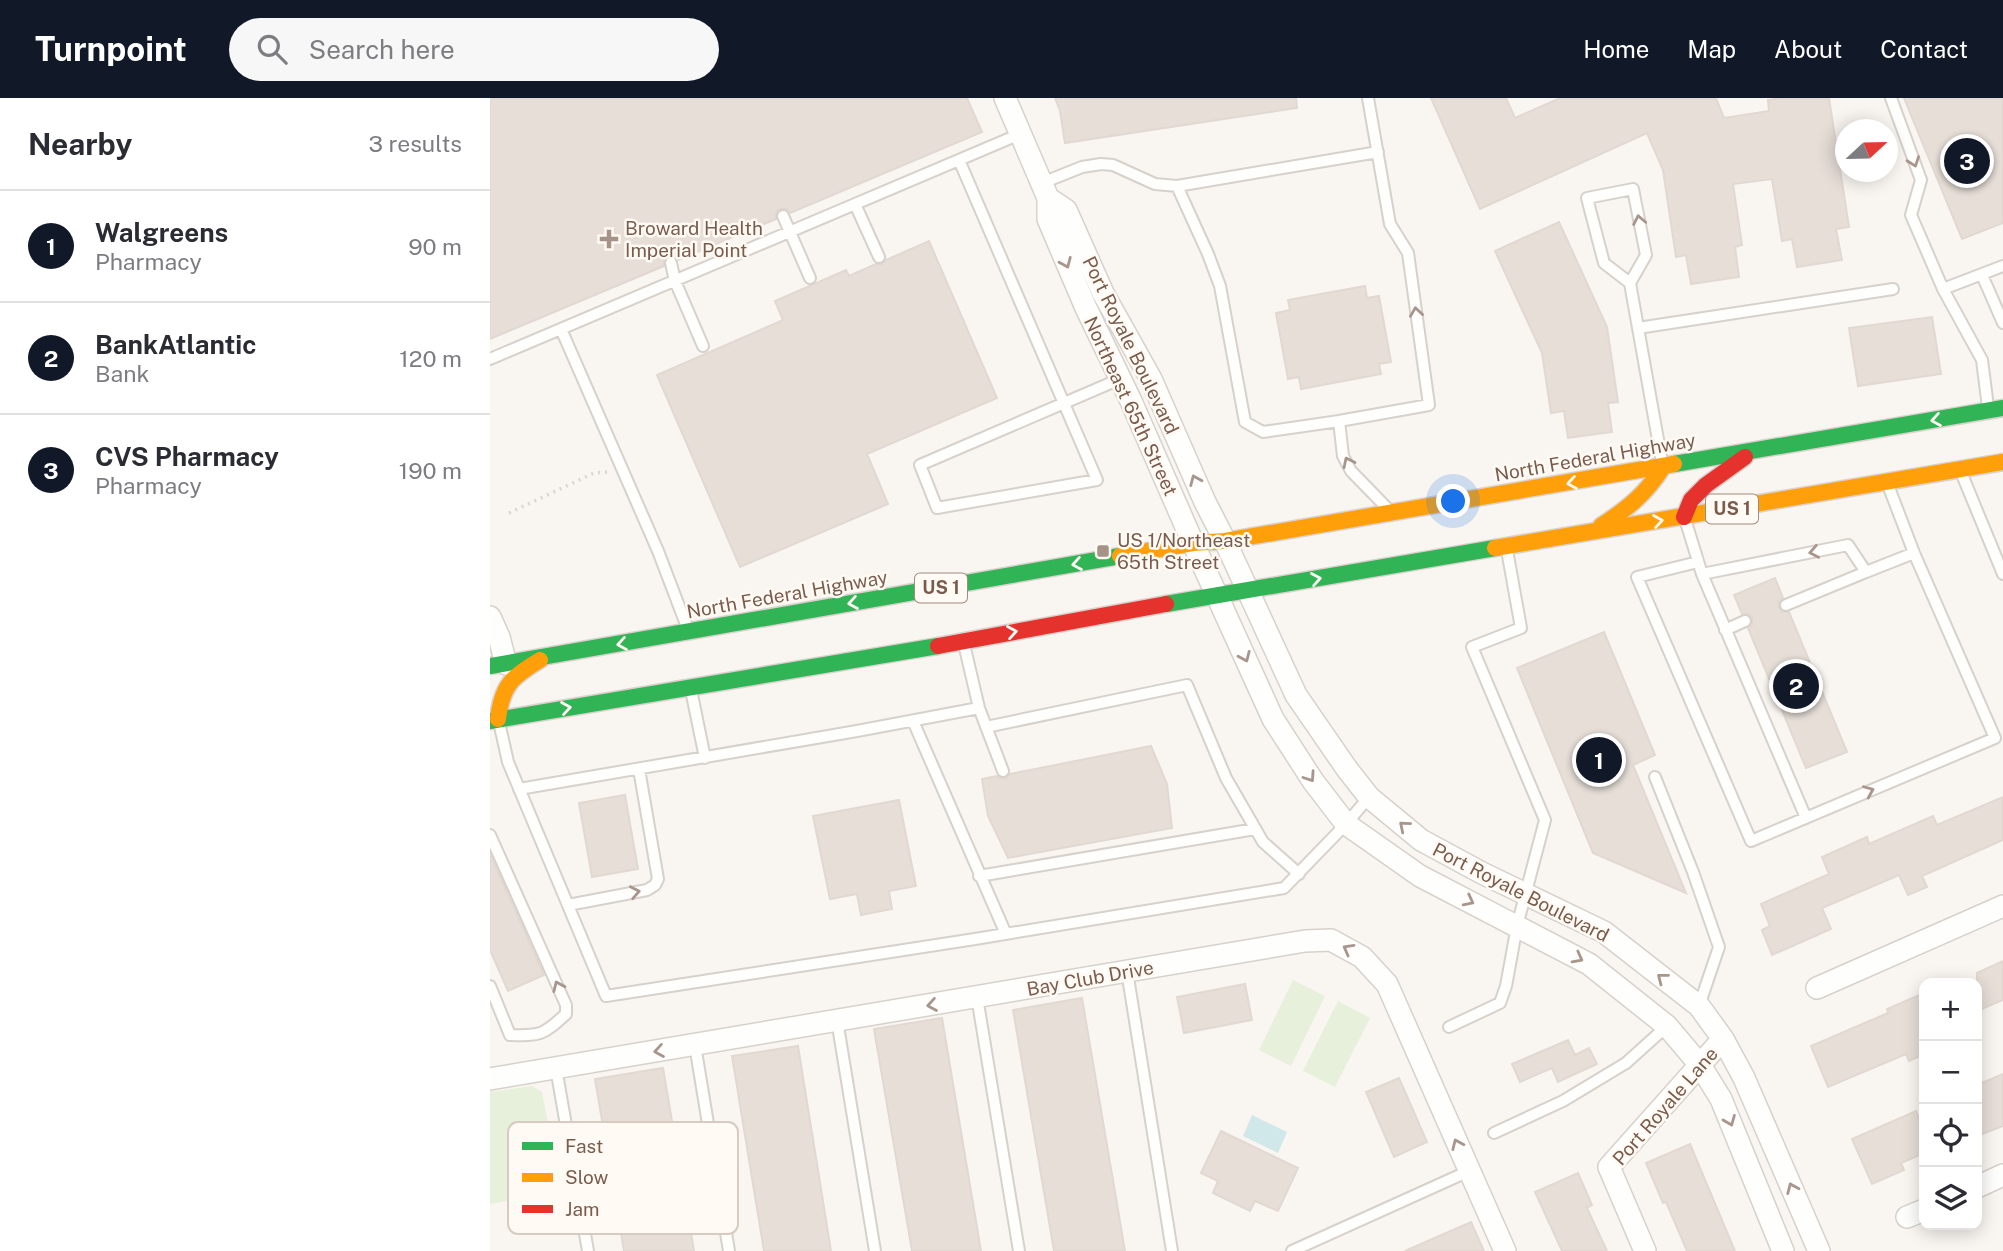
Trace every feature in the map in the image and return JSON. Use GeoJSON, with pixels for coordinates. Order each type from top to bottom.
{"type":"FeatureCollection","features":[{"type":"Feature","properties":{"kind":"main road","name":"North Federal Highway"},"geometry":{"type":"LineString","coordinates":[[498,665],[1193,543],[1226,541],[1996,410]]}},
{"type":"Feature","properties":{"kind":"main road"},"geometry":{"type":"LineString","coordinates":[[1684,517],[1691,500],[1706,485],[1753,451]]}},
{"type":"Feature","properties":{"kind":"main road","name":"US 1"},"geometry":{"type":"LineString","coordinates":[[494,720],[2003,462]]}},
{"type":"Feature","properties":{"kind":"main road"},"geometry":{"type":"LineString","coordinates":[[1591,533],[1635,504],[1650,489],[1663,467]]}},
{"type":"Feature","properties":{"kind":"main road"},"geometry":{"type":"LineString","coordinates":[[494,720],[506,685],[545,657]]}},
{"type":"Feature","properties":{"kind":"main road"},"geometry":{"type":"LineString","coordinates":[[490,688],[498,665]]}},
{"type":"Feature","properties":{"kind":"street","name":"Northeast 65th Street"},"geometry":{"type":"LineString","coordinates":[[1005,98],[1045,191],[1048,219],[1217,595]]}},
{"type":"Feature","properties":{"kind":"street","name":"Port Royale Boulevard"},"geometry":{"type":"LineString","coordinates":[[1045,191],[1066,210],[1103,293],[1152,379],[1205,502],[1226,541],[1296,695],[1347,769],[1369,797],[1421,840],[1604,932],[1699,1006],[1723,1039],[1744,1078],[1819,1251]]}},
{"type":"Feature","properties":{"kind":"street","name":"Port Royale Boulevard"},"geometry":{"type":"LineString","coordinates":[[1217,595],[1273,719],[1313,781],[1346,824],[1420,876],[1589,964],[1667,1026],[1700,1065],[1721,1099],[1783,1251]]}},
{"type":"Feature","properties":{"kind":"street"},"geometry":{"type":"LineString","coordinates":[[490,617],[499,637],[498,665]]}},
{"type":"Feature","properties":{"kind":"street"},"geometry":{"type":"LineString","coordinates":[[1816,988],[2003,906]]}},
{"type":"Feature","properties":{"kind":"street","name":"Bay Club Drive"},"geometry":{"type":"LineString","coordinates":[[490,1079],[1305,941],[1331,940],[1362,957],[1387,984],[1505,1251]]}},
{"type":"Feature","properties":{"kind":"street","name":"Port Royale Lane"},"geometry":{"type":"LineString","coordinates":[[1645,1251],[1609,1167],[1723,1039]]}},
{"type":"Feature","properties":{"kind":"street"},"geometry":{"type":"LineString","coordinates":[[1982,1185],[2003,1175]]}},
{"type":"Feature","properties":{"kind":"lane"},"geometry":{"type":"LineString","coordinates":[[1177,186],[1220,286],[1245,422],[1264,432],[1429,405],[1408,253],[1390,224],[1367,98]]}},
{"type":"Feature","properties":{"kind":"lane"},"geometry":{"type":"LineString","coordinates":[[1891,98],[1921,180],[1911,215],[1943,289],[1982,360],[1996,410]]}},
{"type":"Feature","properties":{"kind":"lane"},"geometry":{"type":"LineString","coordinates":[[490,359],[1020,134]]}},
{"type":"Feature","properties":{"kind":"lane"},"geometry":{"type":"LineString","coordinates":[[1045,191],[1082,167],[1101,164],[1113,165],[1155,184],[1177,186],[1378,152]]}},
{"type":"Feature","properties":{"kind":"lane"},"geometry":{"type":"LineString","coordinates":[[959,160],[1063,402],[1097,480],[937,508],[920,465],[1063,402],[1120,379]]}},
{"type":"Feature","properties":{"kind":"lane"},"geometry":{"type":"LineString","coordinates":[[1630,283],[1604,263],[1587,198],[1633,189],[1646,255],[1630,283],[1663,467]]}},
{"type":"Feature","properties":{"kind":"lane"},"geometry":{"type":"LineString","coordinates":[[855,204],[879,257]]}},
{"type":"Feature","properties":{"kind":"lane"},"geometry":{"type":"LineString","coordinates":[[783,216],[810,278]]}},
{"type":"Feature","properties":{"kind":"lane"},"geometry":{"type":"LineString","coordinates":[[671,263],[675,281],[703,346]]}},
{"type":"Feature","properties":{"kind":"lane"},"geometry":{"type":"LineString","coordinates":[[1943,289],[2003,266]]}},
{"type":"Feature","properties":{"kind":"lane"},"geometry":{"type":"LineString","coordinates":[[1982,275],[2003,323]]}},
{"type":"Feature","properties":{"kind":"lane"},"geometry":{"type":"LineString","coordinates":[[1638,328],[1893,289]]}},
{"type":"Feature","properties":{"kind":"lane"},"geometry":{"type":"LineString","coordinates":[[561,329],[658,551],[689,632]]}},
{"type":"Feature","properties":{"kind":"lane"},"geometry":{"type":"LineString","coordinates":[[1339,421],[1343,456],[1351,471],[1392,513]]}},
{"type":"Feature","properties":{"kind":"lane"},"geometry":{"type":"LineString","coordinates":[[1960,470],[2000,559],[2003,574]]}},
{"type":"Feature","properties":{"kind":"lane"},"geometry":{"type":"LineString","coordinates":[[1866,572],[1848,545],[1637,577],[1751,841],[1995,738],[1913,553],[1886,482]]}},
{"type":"Feature","properties":{"kind":"lane"},"geometry":{"type":"LineString","coordinates":[[1684,517],[1700,568],[1725,630],[1806,818]]}},
{"type":"Feature","properties":{"kind":"lane"},"geometry":{"type":"LineString","coordinates":[[1449,1027],[1500,1003],[1545,820],[1472,647],[1521,628],[1507,547]]}},
{"type":"Feature","properties":{"kind":"lane"},"geometry":{"type":"LineString","coordinates":[[1786,605],[1913,553]]}},
{"type":"Feature","properties":{"kind":"lane"},"geometry":{"type":"LineString","coordinates":[[1725,630],[1745,621]]}},
{"type":"Feature","properties":{"kind":"lane"},"geometry":{"type":"LineString","coordinates":[[963,641],[979,708],[1003,771]]}},
{"type":"Feature","properties":{"kind":"lane"},"geometry":{"type":"LineString","coordinates":[[986,727],[1187,685],[1226,778],[1255,829],[1263,842],[1299,874]]}},
{"type":"Feature","properties":{"kind":"lane"},"geometry":{"type":"LineString","coordinates":[[691,687],[705,758]]}},
{"type":"Feature","properties":{"kind":"lane"},"geometry":{"type":"LineString","coordinates":[[519,789],[979,708]]}},
{"type":"Feature","properties":{"kind":"lane"},"geometry":{"type":"LineString","coordinates":[[494,720],[508,762],[606,996],[1284,888],[1369,797]]}},
{"type":"Feature","properties":{"kind":"lane"},"geometry":{"type":"LineString","coordinates":[[913,720],[1006,934]]}},
{"type":"Feature","properties":{"kind":"lane"},"geometry":{"type":"LineString","coordinates":[[568,905],[647,890],[655,885],[658,879],[639,769]]}},
{"type":"Feature","properties":{"kind":"lane"},"geometry":{"type":"LineString","coordinates":[[1655,777],[1719,947],[1699,1006]]}},
{"type":"Feature","properties":{"kind":"lane"},"geometry":{"type":"LineString","coordinates":[[979,876],[1255,829]]}},
{"type":"Feature","properties":{"kind":"lane"},"geometry":{"type":"LineString","coordinates":[[490,835],[566,1005],[566,1014],[548,1031],[536,1035],[510,1035],[490,985]]}},
{"type":"Feature","properties":{"kind":"lane"},"geometry":{"type":"LineString","coordinates":[[1127,971],[1172,1251]]}},
{"type":"Feature","properties":{"kind":"lane"},"geometry":{"type":"LineString","coordinates":[[977,997],[1019,1251]]}},
{"type":"Feature","properties":{"kind":"lane"},"geometry":{"type":"LineString","coordinates":[[837,1020],[875,1251]]}},
{"type":"Feature","properties":{"kind":"lane"},"geometry":{"type":"LineString","coordinates":[[1494,1133],[1563,1101],[1626,1063],[1667,1026]]}},
{"type":"Feature","properties":{"kind":"lane"},"geometry":{"type":"LineString","coordinates":[[695,1045],[708,1122]]}},
{"type":"Feature","properties":{"kind":"lane"},"geometry":{"type":"LineString","coordinates":[[556,1068],[565,1122]]}},
{"type":"Feature","properties":{"kind":"lane"},"geometry":{"type":"LineString","coordinates":[[1292,1251],[1469,1171]]}},
{"type":"Feature","properties":{"kind":"path"},"geometry":{"type":"LineString","coordinates":[[509,513],[594,473],[607,472]]}},
{"type":"Feature","properties":{"kind":"green space"},"geometry":{"type":"Polygon","coordinates":[[[1293,980],[1325,996],[1291,1066],[1259,1050],[1293,980]]]}},
{"type":"Feature","properties":{"kind":"green space"},"geometry":{"type":"Polygon","coordinates":[[[1338,1001],[1370,1018],[1335,1087],[1303,1071],[1338,1001]]]}},
{"type":"Feature","properties":{"kind":"green space"},"geometry":{"type":"Polygon","coordinates":[[[532,1086],[542,1092],[548,1122],[508,1122],[508,1201],[490,1204],[490,1092],[532,1086]]]}},
{"type":"Feature","properties":{"kind":"water"},"geometry":{"type":"Polygon","coordinates":[[[1252,1115],[1287,1132],[1278,1153],[1243,1136],[1252,1115]]]}},
{"type":"Feature","properties":{"kind":"building","name":"Broward Health Imperial Point"},"geometry":{"type":"Polygon","coordinates":[[[490,98],[967,98],[982,132],[790,213],[787,209],[781,209],[776,212],[776,219],[678,260],[669,256],[664,260],[664,266],[490,339],[490,98]]]}},
{"type":"Feature","properties":{"kind":"building"},"geometry":{"type":"Polygon","coordinates":[[[1055,98],[1296,98],[1297,108],[1065,143],[1055,98]]]}},
{"type":"Feature","properties":{"kind":"building"},"geometry":{"type":"Polygon","coordinates":[[[1431,98],[1506,98],[1515,118],[1560,98],[1716,98],[1724,118],[1769,111],[1768,100],[1829,98],[1835,137],[1835,182],[1842,182],[1849,227],[1836,229],[1842,260],[1797,267],[1792,239],[1782,241],[1772,179],[1733,184],[1742,245],[1735,247],[1739,277],[1691,284],[1686,255],[1676,257],[1663,170],[1647,133],[1480,209],[1431,98]]]}},
{"type":"Feature","properties":{"kind":"building"},"geometry":{"type":"Polygon","coordinates":[[[1904,98],[2003,98],[2003,223],[1962,239],[1904,98]]]}},
{"type":"Feature","properties":{"kind":"building"},"geometry":{"type":"Polygon","coordinates":[[[1559,222],[1607,327],[1618,402],[1608,403],[1612,432],[1568,438],[1564,411],[1551,413],[1542,353],[1495,251],[1559,222]]]}},
{"type":"Feature","properties":{"kind":"building"},"geometry":{"type":"Polygon","coordinates":[[[929,241],[997,398],[867,454],[888,504],[740,567],[657,375],[783,320],[775,301],[846,270],[849,276],[882,264],[929,241]]]}},
{"type":"Feature","properties":{"kind":"building"},"geometry":{"type":"Polygon","coordinates":[[[1365,286],[1367,298],[1379,296],[1391,362],[1379,364],[1381,374],[1301,389],[1299,377],[1288,379],[1276,313],[1290,310],[1288,300],[1365,286]]]}},
{"type":"Feature","properties":{"kind":"building"},"geometry":{"type":"Polygon","coordinates":[[[1932,317],[1941,374],[1858,386],[1849,328],[1932,317]]]}},
{"type":"Feature","properties":{"kind":"building"},"geometry":{"type":"Polygon","coordinates":[[[1775,578],[1783,598],[1779,601],[1779,607],[1782,612],[1789,612],[1847,752],[1806,768],[1748,628],[1752,625],[1752,618],[1749,614],[1742,614],[1734,595],[1775,578]]]}},
{"type":"Feature","properties":{"kind":"building"},"geometry":{"type":"Polygon","coordinates":[[[1604,632],[1655,755],[1633,765],[1686,893],[1593,853],[1517,668],[1604,632]]]}},
{"type":"Feature","properties":{"kind":"building"},"geometry":{"type":"Polygon","coordinates":[[[1151,746],[1167,784],[1172,828],[1008,858],[988,816],[982,779],[997,776],[1005,779],[1010,774],[1151,746]]]}},
{"type":"Feature","properties":{"kind":"building"},"geometry":{"type":"Polygon","coordinates":[[[625,795],[638,869],[592,877],[579,803],[625,795]]]}},
{"type":"Feature","properties":{"kind":"building"},"geometry":{"type":"Polygon","coordinates":[[[2003,797],[2003,840],[1922,876],[1927,887],[1908,895],[1899,875],[1822,908],[1831,929],[1772,955],[1762,930],[1770,926],[1761,904],[1829,874],[1822,857],[1867,837],[1869,844],[1933,816],[1937,825],[2003,797]]]}},
{"type":"Feature","properties":{"kind":"building"},"geometry":{"type":"Polygon","coordinates":[[[899,800],[916,886],[889,891],[892,909],[861,915],[857,894],[830,899],[813,816],[899,800]]]}},
{"type":"Feature","properties":{"kind":"building"},"geometry":{"type":"Polygon","coordinates":[[[490,854],[544,975],[508,991],[490,950],[490,854]]]}},
{"type":"Feature","properties":{"kind":"building"},"geometry":{"type":"Polygon","coordinates":[[[2003,961],[2003,1000],[1982,1009],[1982,978],[1977,978],[1977,973],[2003,961]]]}},
{"type":"Feature","properties":{"kind":"building"},"geometry":{"type":"Polygon","coordinates":[[[1245,984],[1252,1020],[1184,1033],[1177,997],[1245,984]]]}},
{"type":"Feature","properties":{"kind":"building"},"geometry":{"type":"Polygon","coordinates":[[[1919,995],[1919,1056],[1909,1061],[1906,1054],[1828,1087],[1811,1046],[1888,1013],[1887,1009],[1919,995]]]}},
{"type":"Feature","properties":{"kind":"building"},"geometry":{"type":"Polygon","coordinates":[[[1082,998],[1125,1251],[1054,1251],[1013,1010],[1082,998]]]}},
{"type":"Feature","properties":{"kind":"building"},"geometry":{"type":"Polygon","coordinates":[[[942,1018],[981,1251],[912,1251],[874,1029],[942,1018]]]}},
{"type":"Feature","properties":{"kind":"building"},"geometry":{"type":"Polygon","coordinates":[[[1568,1040],[1575,1055],[1589,1048],[1597,1064],[1558,1082],[1552,1068],[1520,1082],[1512,1064],[1568,1040]]]}},
{"type":"Feature","properties":{"kind":"building"},"geometry":{"type":"Polygon","coordinates":[[[798,1046],[831,1251],[764,1251],[732,1056],[798,1046]]]}},
{"type":"Feature","properties":{"kind":"building"},"geometry":{"type":"Polygon","coordinates":[[[663,1068],[672,1122],[602,1122],[595,1079],[663,1068]]]}},
{"type":"Feature","properties":{"kind":"building"},"geometry":{"type":"Polygon","coordinates":[[[2003,1074],[2003,1126],[1982,1134],[1982,1104],[1982,1083],[2003,1074]]]}},
{"type":"Feature","properties":{"kind":"building"},"geometry":{"type":"Polygon","coordinates":[[[1399,1078],[1427,1142],[1394,1157],[1366,1092],[1399,1078]]]}},
{"type":"Feature","properties":{"kind":"building"},"geometry":{"type":"Polygon","coordinates":[[[1916,1111],[1919,1118],[1919,1155],[1901,1163],[1904,1170],[1872,1184],[1852,1139],[1916,1111]]]}},
{"type":"Feature","properties":{"kind":"building"},"geometry":{"type":"Polygon","coordinates":[[[1221,1131],[1298,1168],[1278,1211],[1255,1201],[1250,1211],[1213,1193],[1218,1181],[1201,1173],[1221,1131]]]}},
{"type":"Feature","properties":{"kind":"building"},"geometry":{"type":"Polygon","coordinates":[[[1690,1144],[1735,1251],[1687,1251],[1646,1163],[1690,1144]]]}},
{"type":"Feature","properties":{"kind":"building"},"geometry":{"type":"Polygon","coordinates":[[[1578,1173],[1592,1205],[1587,1208],[1607,1251],[1562,1251],[1535,1192],[1578,1173]]]}},
{"type":"Feature","properties":{"kind":"building"},"geometry":{"type":"Polygon","coordinates":[[[1471,1222],[1484,1251],[1405,1251],[1471,1222]]]}},
{"type":"Feature","properties":{"kind":"building"},"geometry":{"type":"Polygon","coordinates":[[[621,1234],[691,1234],[694,1251],[624,1251],[621,1234]]]}},
{"type":"Feature","properties":{"kind":"traffic: fast"},"geometry":{"type":"LineString","coordinates":[[1674,464],[2003,408]]}},
{"type":"Feature","properties":{"kind":"traffic: fast"},"geometry":{"type":"LineString","coordinates":[[1166,604],[1495,548]]}},
{"type":"Feature","properties":{"kind":"traffic: fast"},"geometry":{"type":"LineString","coordinates":[[490,666],[1120,556]]}},
{"type":"Feature","properties":{"kind":"traffic: fast"},"geometry":{"type":"LineString","coordinates":[[490,721],[938,646]]}},
{"type":"Feature","properties":{"kind":"traffic: slow"},"geometry":{"type":"LineString","coordinates":[[1495,548],[2003,462]]}},
{"type":"Feature","properties":{"kind":"traffic: slow"},"geometry":{"type":"LineString","coordinates":[[1120,556],[1193,543],[1225,541],[1674,464]]}},
{"type":"Feature","properties":{"kind":"traffic: slow"},"geometry":{"type":"LineString","coordinates":[[1601,526],[1650,486],[1663,467]]}},
{"type":"Feature","properties":{"kind":"traffic: slow"},"geometry":{"type":"LineString","coordinates":[[498,719],[502,698],[510,683],[540,660]]}},
{"type":"Feature","properties":{"kind":"traffic: jam"},"geometry":{"type":"LineString","coordinates":[[1684,517],[1691,500],[1706,485],[1745,457]]}},
{"type":"Feature","properties":{"kind":"traffic: jam"},"geometry":{"type":"LineString","coordinates":[[938,646],[1166,604]]}},
{"type":"Feature","properties":{"kind":"place","name":"CVS Pharmacy"},"geometry":{"type":"Point","coordinates":[1967,161]}},
{"type":"Feature","properties":{"kind":"place","name":"Broward Health Imperial Point"},"geometry":{"type":"Point","coordinates":[609,239]}},
{"type":"Feature","properties":{"kind":"place","name":"US 1/Northeast 65th Street"},"geometry":{"type":"Point","coordinates":[1103,551]}},
{"type":"Feature","properties":{"kind":"place","name":"BankAtlantic"},"geometry":{"type":"Point","coordinates":[1796,686]}},
{"type":"Feature","properties":{"kind":"place","name":"Walgreens"},"geometry":{"type":"Point","coordinates":[1599,760]}}]}
